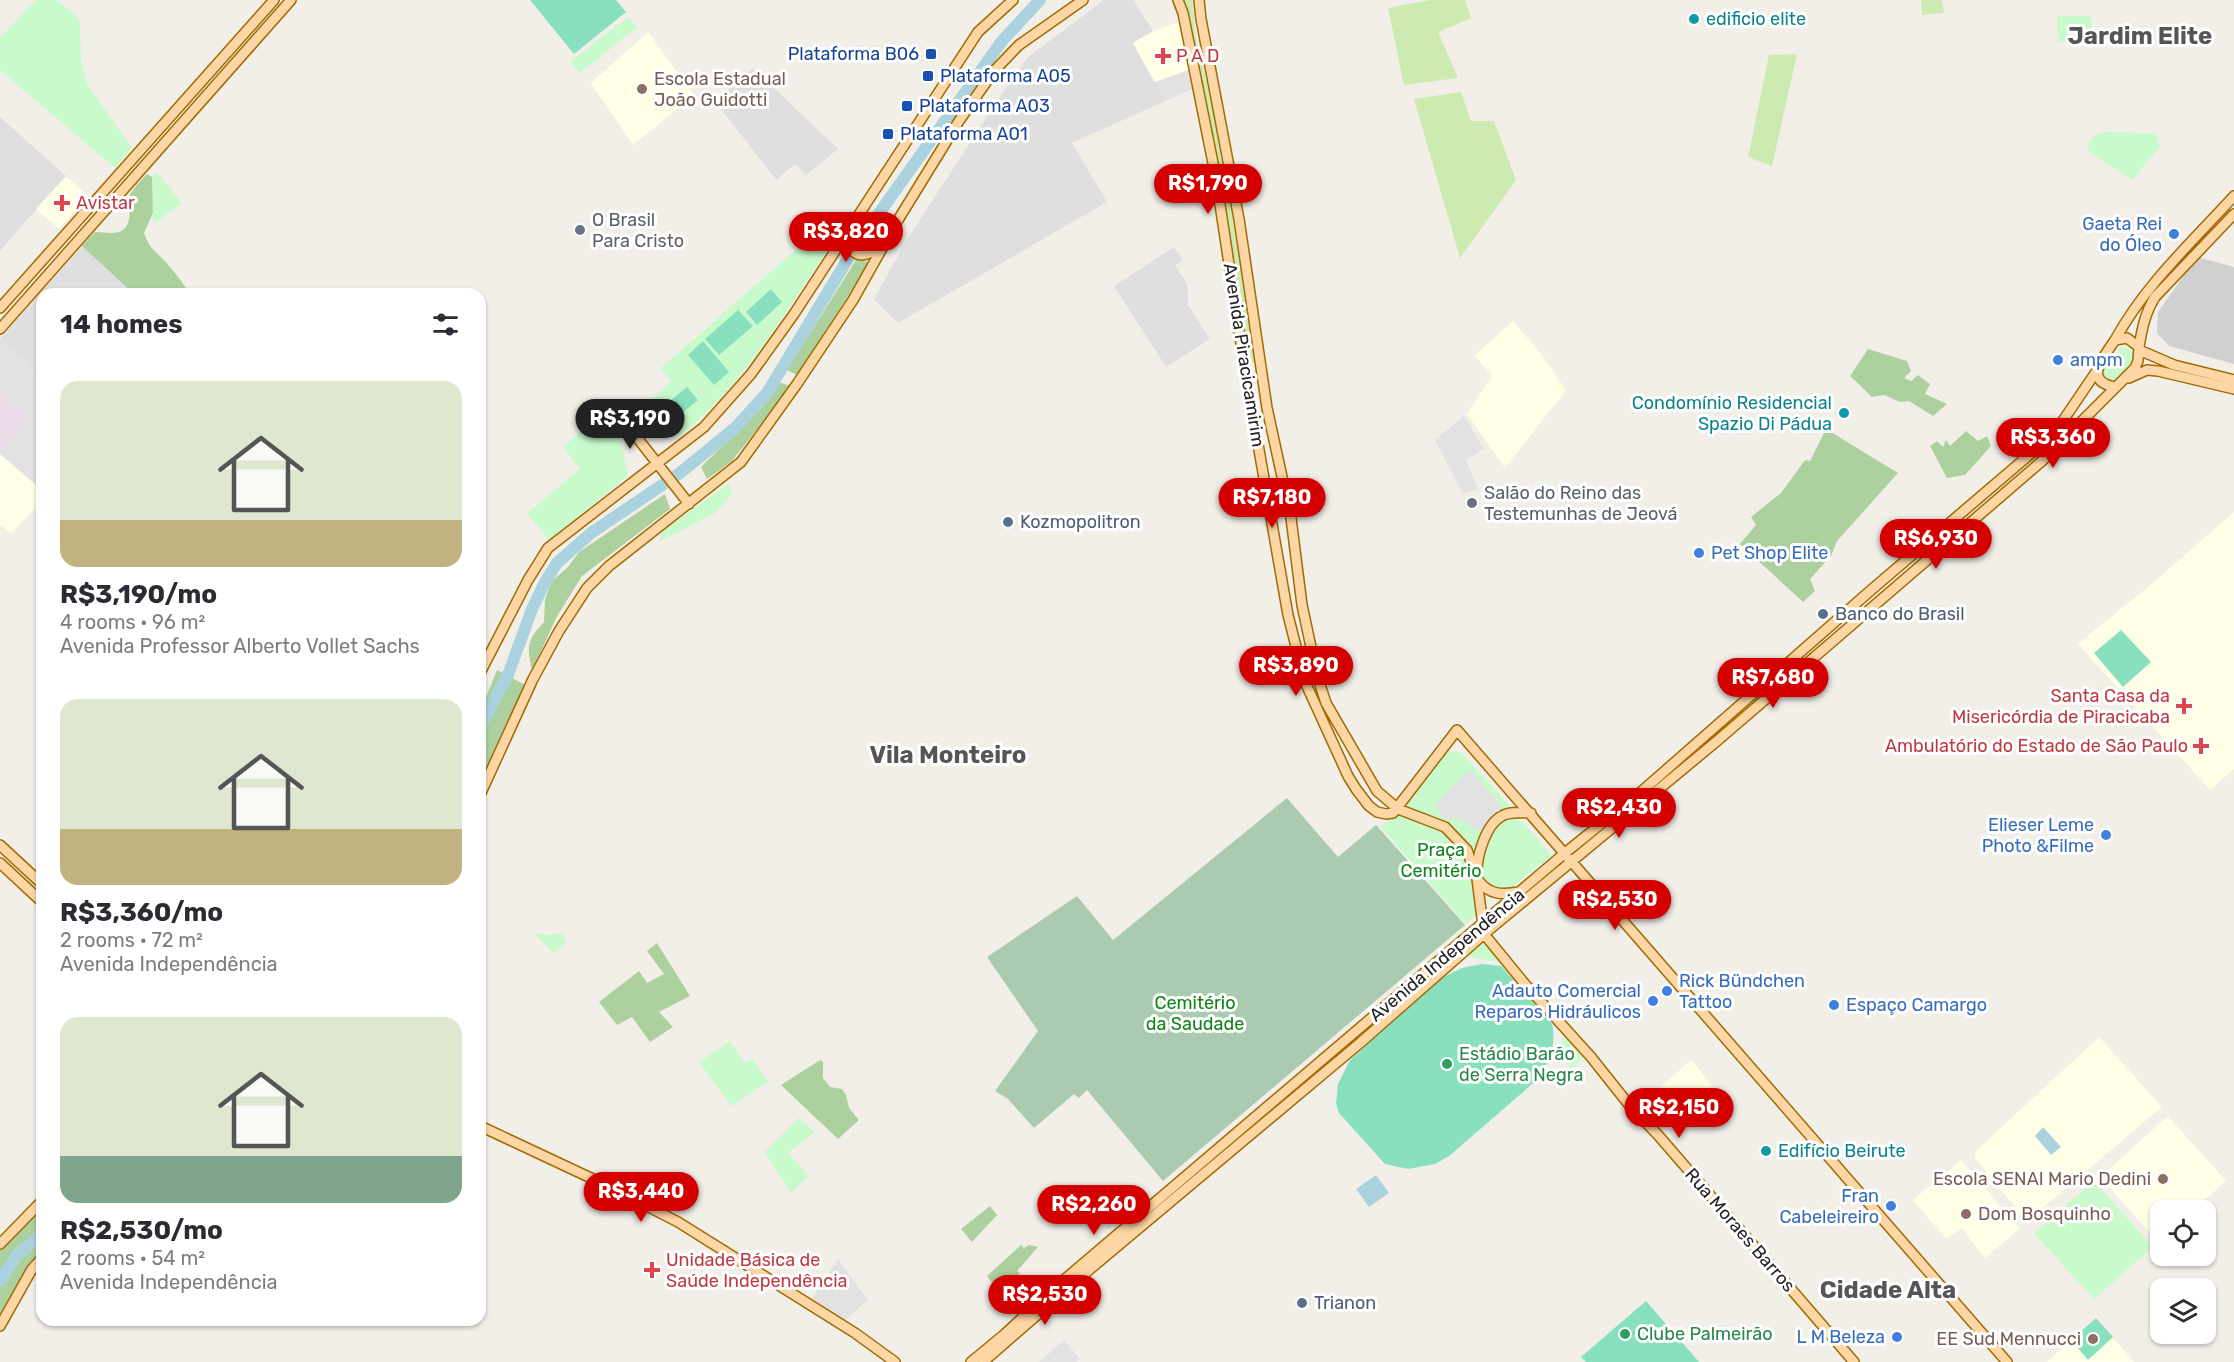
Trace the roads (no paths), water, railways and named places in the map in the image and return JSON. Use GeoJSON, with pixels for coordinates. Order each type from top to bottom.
{"type":"FeatureCollection","features":[{"type":"Feature","properties":{"kind":"main road"},"geometry":{"type":"LineString","coordinates":[[0,308],[274,0]]}},
{"type":"Feature","properties":{"kind":"main road"},"geometry":{"type":"LineString","coordinates":[[36,288],[291,0]]}},
{"type":"Feature","properties":{"kind":"main road"},"geometry":{"type":"LineString","coordinates":[[486,661],[528,580],[548,548],[704,427],[751,374],[794,314],[978,32],[1013,0]]}},
{"type":"Feature","properties":{"kind":"main road"},"geometry":{"type":"LineString","coordinates":[[486,782],[533,679],[559,631],[587,588],[609,566],[741,462],[765,431],[853,300],[898,220],[959,121],[994,71],[1019,45],[1083,0]]}},
{"type":"Feature","properties":{"kind":"main road","name":"Avenida Piracicamirim"},"geometry":{"type":"LineString","coordinates":[[1178,0],[1183,14],[1216,178],[1245,370],[1288,615],[1311,698],[1348,776],[1369,806],[1377,812],[1386,814],[1398,809]]}},
{"type":"Feature","properties":{"kind":"main road","name":"Avenida Piracicamirim"},"geometry":{"type":"LineString","coordinates":[[1199,0],[1239,219],[1261,368],[1290,518],[1302,605],[1317,675],[1334,719],[1377,791],[1398,809],[1445,827],[1467,850],[1477,878],[1483,929]]}},
{"type":"Feature","properties":{"kind":"main road"},"geometry":{"type":"LineString","coordinates":[[1196,78],[1201,74],[1206,75],[1212,90],[1216,93]]}},
{"type":"Feature","properties":{"kind":"main road"},"geometry":{"type":"LineString","coordinates":[[871,195],[867,209],[849,243],[851,249],[867,255],[876,250],[898,220]]}},
{"type":"Feature","properties":{"kind":"main road"},"geometry":{"type":"LineString","coordinates":[[2234,196],[2149,288],[2127,318],[2100,362],[2099,380],[2103,384],[2117,386],[2135,368],[2138,362],[2142,325],[2155,297],[2234,214]]}},
{"type":"Feature","properties":{"kind":"main road"},"geometry":{"type":"LineString","coordinates":[[0,329],[36,288]]}},
{"type":"Feature","properties":{"kind":"main road"},"geometry":{"type":"LineString","coordinates":[[2115,340],[2127,339],[2139,349],[2174,365],[2234,380]]}},
{"type":"Feature","properties":{"kind":"main road"},"geometry":{"type":"LineString","coordinates":[[1245,370],[1254,365],[1261,368]]}},
{"type":"Feature","properties":{"kind":"main road","name":"Avenida Independência"},"geometry":{"type":"LineString","coordinates":[[976,1360],[1089,1270],[1239,1145],[1870,591],[2035,450],[2060,425],[2098,369]]}},
{"type":"Feature","properties":{"kind":"main road","name":"Avenida Independência"},"geometry":{"type":"LineString","coordinates":[[976,1360],[1051,1291],[1317,1064],[1483,929],[1521,892],[1717,741],[2042,461],[2117,386],[2147,370],[2234,389]]}},
{"type":"Feature","properties":{"kind":"main road"},"geometry":{"type":"LineString","coordinates":[[624,421],[689,504]]}},
{"type":"Feature","properties":{"kind":"main road"},"geometry":{"type":"LineString","coordinates":[[1270,510],[1275,516],[1290,518]]}},
{"type":"Feature","properties":{"kind":"main road"},"geometry":{"type":"LineString","coordinates":[[1311,698],[1326,703]]}},
{"type":"Feature","properties":{"kind":"main road"},"geometry":{"type":"LineString","coordinates":[[1321,718],[1355,752]]}},
{"type":"Feature","properties":{"kind":"main road"},"geometry":{"type":"LineString","coordinates":[[1398,809],[1457,730],[2007,1362]]}},
{"type":"Feature","properties":{"kind":"main road"},"geometry":{"type":"LineString","coordinates":[[1521,892],[1505,895],[1487,890],[1477,878],[1479,855],[1494,822],[1508,813],[1531,813]]}},
{"type":"Feature","properties":{"kind":"main road"},"geometry":{"type":"LineString","coordinates":[[0,844],[36,879]]}},
{"type":"Feature","properties":{"kind":"main road"},"geometry":{"type":"LineString","coordinates":[[0,862],[36,896]]}},
{"type":"Feature","properties":{"kind":"main road","name":"Rua Moraes Barros"},"geometry":{"type":"LineString","coordinates":[[1483,929],[1524,983],[1591,1057],[1630,1106],[1658,1135],[1854,1362]]}},
{"type":"Feature","properties":{"kind":"main road"},"geometry":{"type":"LineString","coordinates":[[1239,1145],[1244,1132],[1310,1075],[1317,1064]]}},
{"type":"Feature","properties":{"kind":"main road"},"geometry":{"type":"LineString","coordinates":[[486,1129],[608,1186],[678,1222],[855,1334],[895,1362]]}},
{"type":"Feature","properties":{"kind":"main road"},"geometry":{"type":"LineString","coordinates":[[486,1136],[604,1190],[678,1228],[819,1317],[884,1362]]}},
{"type":"Feature","properties":{"kind":"main road"},"geometry":{"type":"LineString","coordinates":[[0,1244],[36,1207]]}},
{"type":"Feature","properties":{"kind":"main road"},"geometry":{"type":"LineString","coordinates":[[0,1326],[36,1265]]}},
{"type":"Feature","properties":{"kind":"water"},"geometry":{"type":"Polygon","coordinates":[[[2043,1127],[2061,1147],[2051,1155],[2035,1136],[2043,1127]]]}},
{"type":"Feature","properties":{"kind":"water"},"geometry":{"type":"Polygon","coordinates":[[[1376,1175],[1389,1193],[1369,1207],[1356,1189],[1376,1175]]]}},
{"type":"Feature","properties":{"kind":"waterway"},"geometry":{"type":"LineString","coordinates":[[486,716],[508,675],[532,609],[557,563],[591,533],[680,473],[735,428],[767,393],[855,247],[1002,41],[1040,0]]}},
{"type":"Feature","properties":{"kind":"waterway"},"geometry":{"type":"LineString","coordinates":[[0,1281],[16,1256],[36,1239]]}},
{"type":"Feature","properties":{"kind":"place","name":"edificio elite"},"geometry":{"type":"Point","coordinates":[1694,19]}},
{"type":"Feature","properties":{"kind":"place","name":"Plataforma B06"},"geometry":{"type":"Point","coordinates":[931,54]}},
{"type":"Feature","properties":{"kind":"place","name":"P A D"},"geometry":{"type":"Point","coordinates":[1163,56]}},
{"type":"Feature","properties":{"kind":"place","name":"Plataforma A05"},"geometry":{"type":"Point","coordinates":[928,76]}},
{"type":"Feature","properties":{"kind":"place","name":"Escola Estadual João Guidotti"},"geometry":{"type":"Point","coordinates":[642,89]}},
{"type":"Feature","properties":{"kind":"place","name":"Plataforma A03"},"geometry":{"type":"Point","coordinates":[907,106]}},
{"type":"Feature","properties":{"kind":"place","name":"Plataforma A01"},"geometry":{"type":"Point","coordinates":[888,134]}},
{"type":"Feature","properties":{"kind":"place","name":"Avistar"},"geometry":{"type":"Point","coordinates":[62,203]}},
{"type":"Feature","properties":{"kind":"place","name":"O Brasil Para Cristo"},"geometry":{"type":"Point","coordinates":[580,230]}},
{"type":"Feature","properties":{"kind":"place","name":"Gaeta Rei do Óleo"},"geometry":{"type":"Point","coordinates":[2174,234]}},
{"type":"Feature","properties":{"kind":"place","name":"ampm"},"geometry":{"type":"Point","coordinates":[2058,360]}},
{"type":"Feature","properties":{"kind":"place","name":"Condomínio Residencial Spazio Di Pádua"},"geometry":{"type":"Point","coordinates":[1844,413]}},
{"type":"Feature","properties":{"kind":"place","name":"Salão do Reino das Testemunhas de Jeová"},"geometry":{"type":"Point","coordinates":[1472,503]}},
{"type":"Feature","properties":{"kind":"place","name":"Kozmopolitron"},"geometry":{"type":"Point","coordinates":[1008,522]}},
{"type":"Feature","properties":{"kind":"place","name":"Pet Shop Elite"},"geometry":{"type":"Point","coordinates":[1699,553]}},
{"type":"Feature","properties":{"kind":"place","name":"Banco do Brasil"},"geometry":{"type":"Point","coordinates":[1823,614]}},
{"type":"Feature","properties":{"kind":"place","name":"Santa Casa da Misericórdia de Piracicaba"},"geometry":{"type":"Point","coordinates":[2184,706]}},
{"type":"Feature","properties":{"kind":"place","name":"Ambulatório do Estado de São Paulo"},"geometry":{"type":"Point","coordinates":[2201,746]}},
{"type":"Feature","properties":{"kind":"place","name":"Elieser Leme Photo &Filme"},"geometry":{"type":"Point","coordinates":[2106,835]}},
{"type":"Feature","properties":{"kind":"place","name":"Rick Bündchen Tattoo"},"geometry":{"type":"Point","coordinates":[1667,991]}},
{"type":"Feature","properties":{"kind":"place","name":"Adauto Comercial Reparos Hidráulicos"},"geometry":{"type":"Point","coordinates":[1653,1001]}},
{"type":"Feature","properties":{"kind":"place","name":"Espaço Camargo"},"geometry":{"type":"Point","coordinates":[1834,1005]}},
{"type":"Feature","properties":{"kind":"place","name":"Estádio Barão de Serra Negra"},"geometry":{"type":"Point","coordinates":[1447,1064]}},
{"type":"Feature","properties":{"kind":"place","name":"Edifício Beirute"},"geometry":{"type":"Point","coordinates":[1766,1151]}},
{"type":"Feature","properties":{"kind":"place","name":"Escola SENAI Mario Dedini"},"geometry":{"type":"Point","coordinates":[2163,1179]}},
{"type":"Feature","properties":{"kind":"place","name":"Fran Cabeleireiro"},"geometry":{"type":"Point","coordinates":[1891,1206]}},
{"type":"Feature","properties":{"kind":"place","name":"Dom Bosquinho"},"geometry":{"type":"Point","coordinates":[1966,1214]}},
{"type":"Feature","properties":{"kind":"place","name":"Unidade Básica de Saúde Independência"},"geometry":{"type":"Point","coordinates":[652,1270]}},
{"type":"Feature","properties":{"kind":"place","name":"Trianon"},"geometry":{"type":"Point","coordinates":[1302,1303]}},
{"type":"Feature","properties":{"kind":"place","name":"Clube Palmeirão"},"geometry":{"type":"Point","coordinates":[1625,1334]}},
{"type":"Feature","properties":{"kind":"place","name":"L M Beleza"},"geometry":{"type":"Point","coordinates":[1897,1337]}},
{"type":"Feature","properties":{"kind":"place","name":"EE Sud Mennucci"},"geometry":{"type":"Point","coordinates":[2093,1339]}},
{"type":"Feature","properties":{"kind":"district","name":"Jardim Elite"},"geometry":{"type":"Point","coordinates":[2140,36]}},
{"type":"Feature","properties":{"kind":"district","name":"Vila Monteiro"},"geometry":{"type":"Point","coordinates":[948,755]}},
{"type":"Feature","properties":{"kind":"district","name":"Cidade Alta"},"geometry":{"type":"Point","coordinates":[1888,1290]}},
{"type":"Feature","properties":{"kind":"park label","name":"Praça Cemitério"},"geometry":{"type":"Point","coordinates":[1441,860]}},
{"type":"Feature","properties":{"kind":"park label","name":"Cemitério da Saudade"},"geometry":{"type":"Point","coordinates":[1195,1013]}}]}
